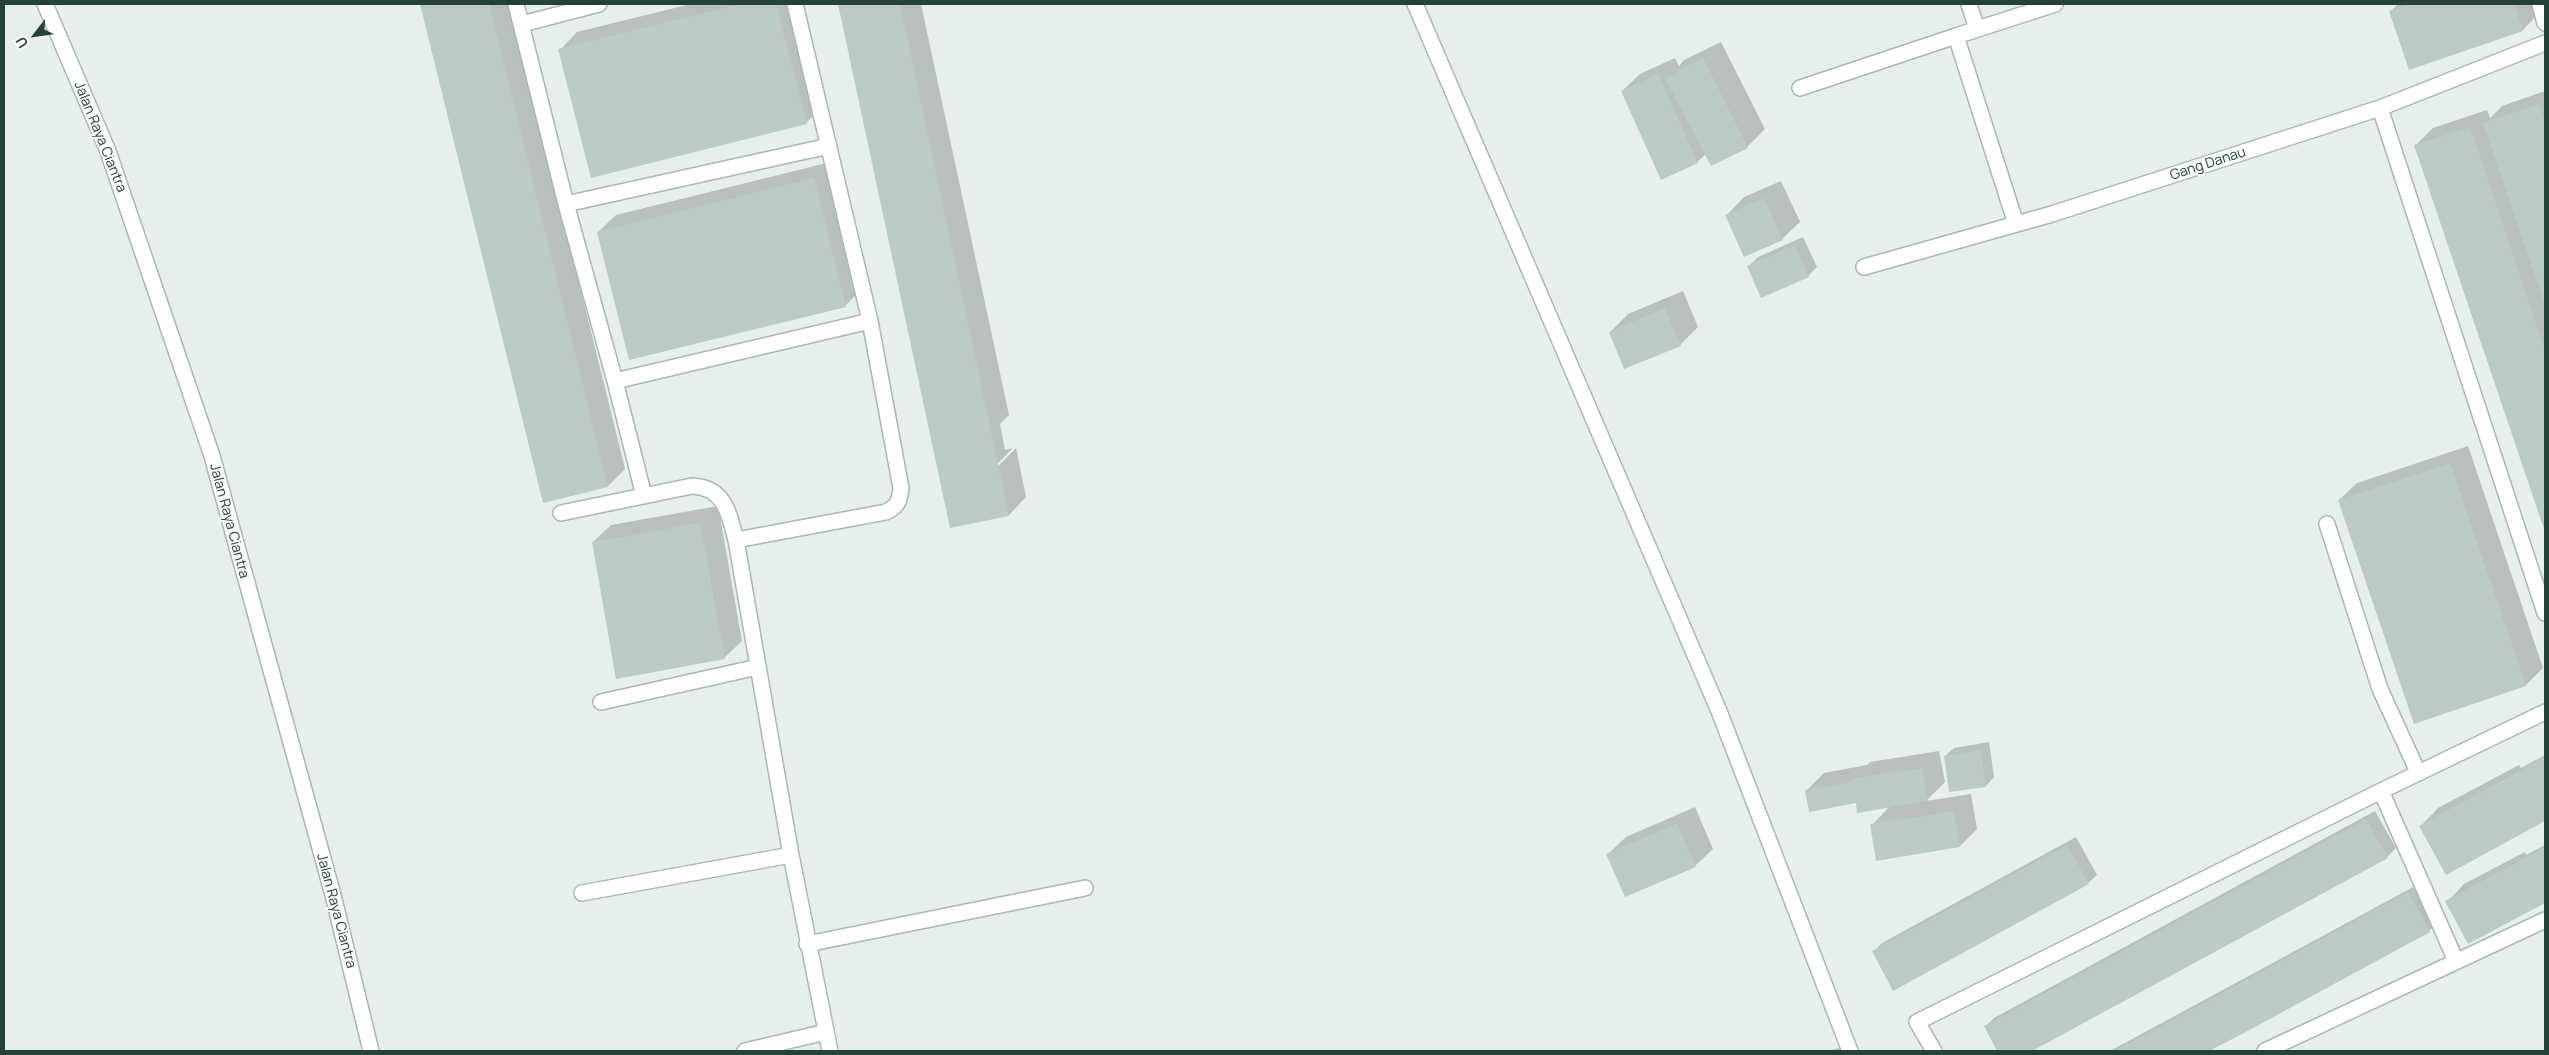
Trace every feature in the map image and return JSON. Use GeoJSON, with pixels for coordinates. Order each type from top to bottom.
{"type":"FeatureCollection","features":[{"type":"Feature","properties":{"kind":"street","name":"Jalan Raya Ciantra"},"geometry":{"type":"LineString","coordinates":[[45,4],[108,151],[212,456],[288,736],[334,895],[372,1051]]}},
{"type":"Feature","properties":{"kind":"street"},"geometry":{"type":"LineString","coordinates":[[516,4],[566,204],[615,380],[644,496]]}},
{"type":"Feature","properties":{"kind":"street"},"geometry":{"type":"LineString","coordinates":[[522,24],[599,4]]}},
{"type":"Feature","properties":{"kind":"street"},"geometry":{"type":"LineString","coordinates":[[736,540],[886,512],[897,505],[900,499],[900,488],[870,321],[795,4]]}},
{"type":"Feature","properties":{"kind":"street"},"geometry":{"type":"LineString","coordinates":[[1416,4],[1719,711],[1850,1051]]}},
{"type":"Feature","properties":{"kind":"street"},"geometry":{"type":"LineString","coordinates":[[1969,4],[1977,29]]}},
{"type":"Feature","properties":{"kind":"street"},"geometry":{"type":"LineString","coordinates":[[1800,88],[2055,4]]}},
{"type":"Feature","properties":{"kind":"street"},"geometry":{"type":"LineString","coordinates":[[2540,4],[2545,23]]}},
{"type":"Feature","properties":{"kind":"street"},"geometry":{"type":"LineString","coordinates":[[1956,36],[2016,224]]}},
{"type":"Feature","properties":{"kind":"street","name":"Gang Danau"},"geometry":{"type":"LineString","coordinates":[[1864,267],[2016,224],[2380,108],[2545,43]]}},
{"type":"Feature","properties":{"kind":"street"},"geometry":{"type":"LineString","coordinates":[[2380,108],[2545,613]]}},
{"type":"Feature","properties":{"kind":"street"},"geometry":{"type":"LineString","coordinates":[[566,204],[829,146]]}},
{"type":"Feature","properties":{"kind":"street"},"geometry":{"type":"LineString","coordinates":[[615,380],[870,321]]}},
{"type":"Feature","properties":{"kind":"street"},"geometry":{"type":"LineString","coordinates":[[561,513],[692,486],[713,491],[726,505],[736,540],[807,944],[830,1051]]}},
{"type":"Feature","properties":{"kind":"street"},"geometry":{"type":"LineString","coordinates":[[2327,524],[2380,689],[2418,772]]}},
{"type":"Feature","properties":{"kind":"street"},"geometry":{"type":"LineString","coordinates":[[601,702],[758,667]]}},
{"type":"Feature","properties":{"kind":"street"},"geometry":{"type":"LineString","coordinates":[[1934,1051],[1917,1022],[2418,772],[2545,712]]}},
{"type":"Feature","properties":{"kind":"street"},"geometry":{"type":"LineString","coordinates":[[2381,791],[2456,961]]}},
{"type":"Feature","properties":{"kind":"street"},"geometry":{"type":"LineString","coordinates":[[582,893],[791,855]]}},
{"type":"Feature","properties":{"kind":"street"},"geometry":{"type":"LineString","coordinates":[[807,944],[1085,888]]}},
{"type":"Feature","properties":{"kind":"street"},"geometry":{"type":"LineString","coordinates":[[2265,1051],[2545,920]]}},
{"type":"Feature","properties":{"kind":"street"},"geometry":{"type":"LineString","coordinates":[[745,1051],[826,1032]]}},
{"type":"Feature","properties":{"kind":"building"},"geometry":{"type":"Polygon","coordinates":[[[420,4],[489,4],[608,487],[543,503],[420,4]]]}},
{"type":"Feature","properties":{"kind":"building"},"geometry":{"type":"Polygon","coordinates":[[[741,4],[776,4],[807,124],[591,178],[558,49],[741,4]]]}},
{"type":"Feature","properties":{"kind":"building"},"geometry":{"type":"Polygon","coordinates":[[[838,4],[900,4],[1009,516],[950,528],[838,4]]]}},
{"type":"Feature","properties":{"kind":"building"},"geometry":{"type":"Polygon","coordinates":[[[2410,4],[2514,4],[2523,31],[2409,70],[2389,11],[2410,4]]]}},
{"type":"Feature","properties":{"kind":"building"},"geometry":{"type":"Polygon","coordinates":[[[1703,58],[1748,148],[1711,166],[1665,78],[1703,58]]]}},
{"type":"Feature","properties":{"kind":"building"},"geometry":{"type":"Polygon","coordinates":[[[1658,74],[1698,163],[1661,180],[1621,91],[1658,74]]]}},
{"type":"Feature","properties":{"kind":"building"},"geometry":{"type":"Polygon","coordinates":[[[2539,104],[2545,124],[2545,305],[2483,123],[2539,104]]]}},
{"type":"Feature","properties":{"kind":"building"},"geometry":{"type":"Polygon","coordinates":[[[2470,127],[2545,351],[2545,532],[2414,145],[2470,127]]]}},
{"type":"Feature","properties":{"kind":"building"},"geometry":{"type":"Polygon","coordinates":[[[814,178],[846,307],[629,360],[597,232],[814,178]]]}},
{"type":"Feature","properties":{"kind":"building"},"geometry":{"type":"Polygon","coordinates":[[[1764,198],[1783,240],[1744,257],[1725,215],[1764,198]]]}},
{"type":"Feature","properties":{"kind":"building"},"geometry":{"type":"Polygon","coordinates":[[[1795,245],[1809,277],[1761,298],[1747,266],[1795,245]]]}},
{"type":"Feature","properties":{"kind":"building"},"geometry":{"type":"Polygon","coordinates":[[[1665,308],[1681,346],[1624,369],[1609,332],[1665,308]]]}},
{"type":"Feature","properties":{"kind":"building"},"geometry":{"type":"Polygon","coordinates":[[[2450,463],[2526,686],[2414,724],[2338,500],[2450,463]]]}},
{"type":"Feature","properties":{"kind":"building"},"geometry":{"type":"Polygon","coordinates":[[[700,523],[725,659],[616,679],[592,542],[700,523]]]}},
{"type":"Feature","properties":{"kind":"building"},"geometry":{"type":"Polygon","coordinates":[[[1981,750],[1986,787],[1949,792],[1944,756],[1981,750]]]}},
{"type":"Feature","properties":{"kind":"building"},"geometry":{"type":"Polygon","coordinates":[[[2545,757],[2545,821],[2446,875],[2419,826],[2545,757]]]}},
{"type":"Feature","properties":{"kind":"building"},"geometry":{"type":"Polygon","coordinates":[[[1922,768],[1928,801],[1857,813],[1856,803],[1809,812],[1805,790],[1852,782],[1851,779],[1922,768]]]}},
{"type":"Feature","properties":{"kind":"building"},"geometry":{"type":"Polygon","coordinates":[[[1954,811],[1960,847],[1876,861],[1870,824],[1954,811]]]}},
{"type":"Feature","properties":{"kind":"building"},"geometry":{"type":"Polygon","coordinates":[[[2366,819],[2388,858],[2032,1051],[1997,1051],[1984,1026],[2366,819]]]}},
{"type":"Feature","properties":{"kind":"building"},"geometry":{"type":"Polygon","coordinates":[[[1677,824],[1696,867],[1625,897],[1606,854],[1677,824]]]}},
{"type":"Feature","properties":{"kind":"building"},"geometry":{"type":"Polygon","coordinates":[[[2067,845],[2089,884],[1893,991],[1872,951],[2067,845]]]}},
{"type":"Feature","properties":{"kind":"building"},"geometry":{"type":"Polygon","coordinates":[[[2545,847],[2545,903],[2468,944],[2445,901],[2545,847]]]}},
{"type":"Feature","properties":{"kind":"building"},"geometry":{"type":"Polygon","coordinates":[[[2408,892],[2430,932],[2209,1051],[2115,1051],[2408,892]]]}}]}
